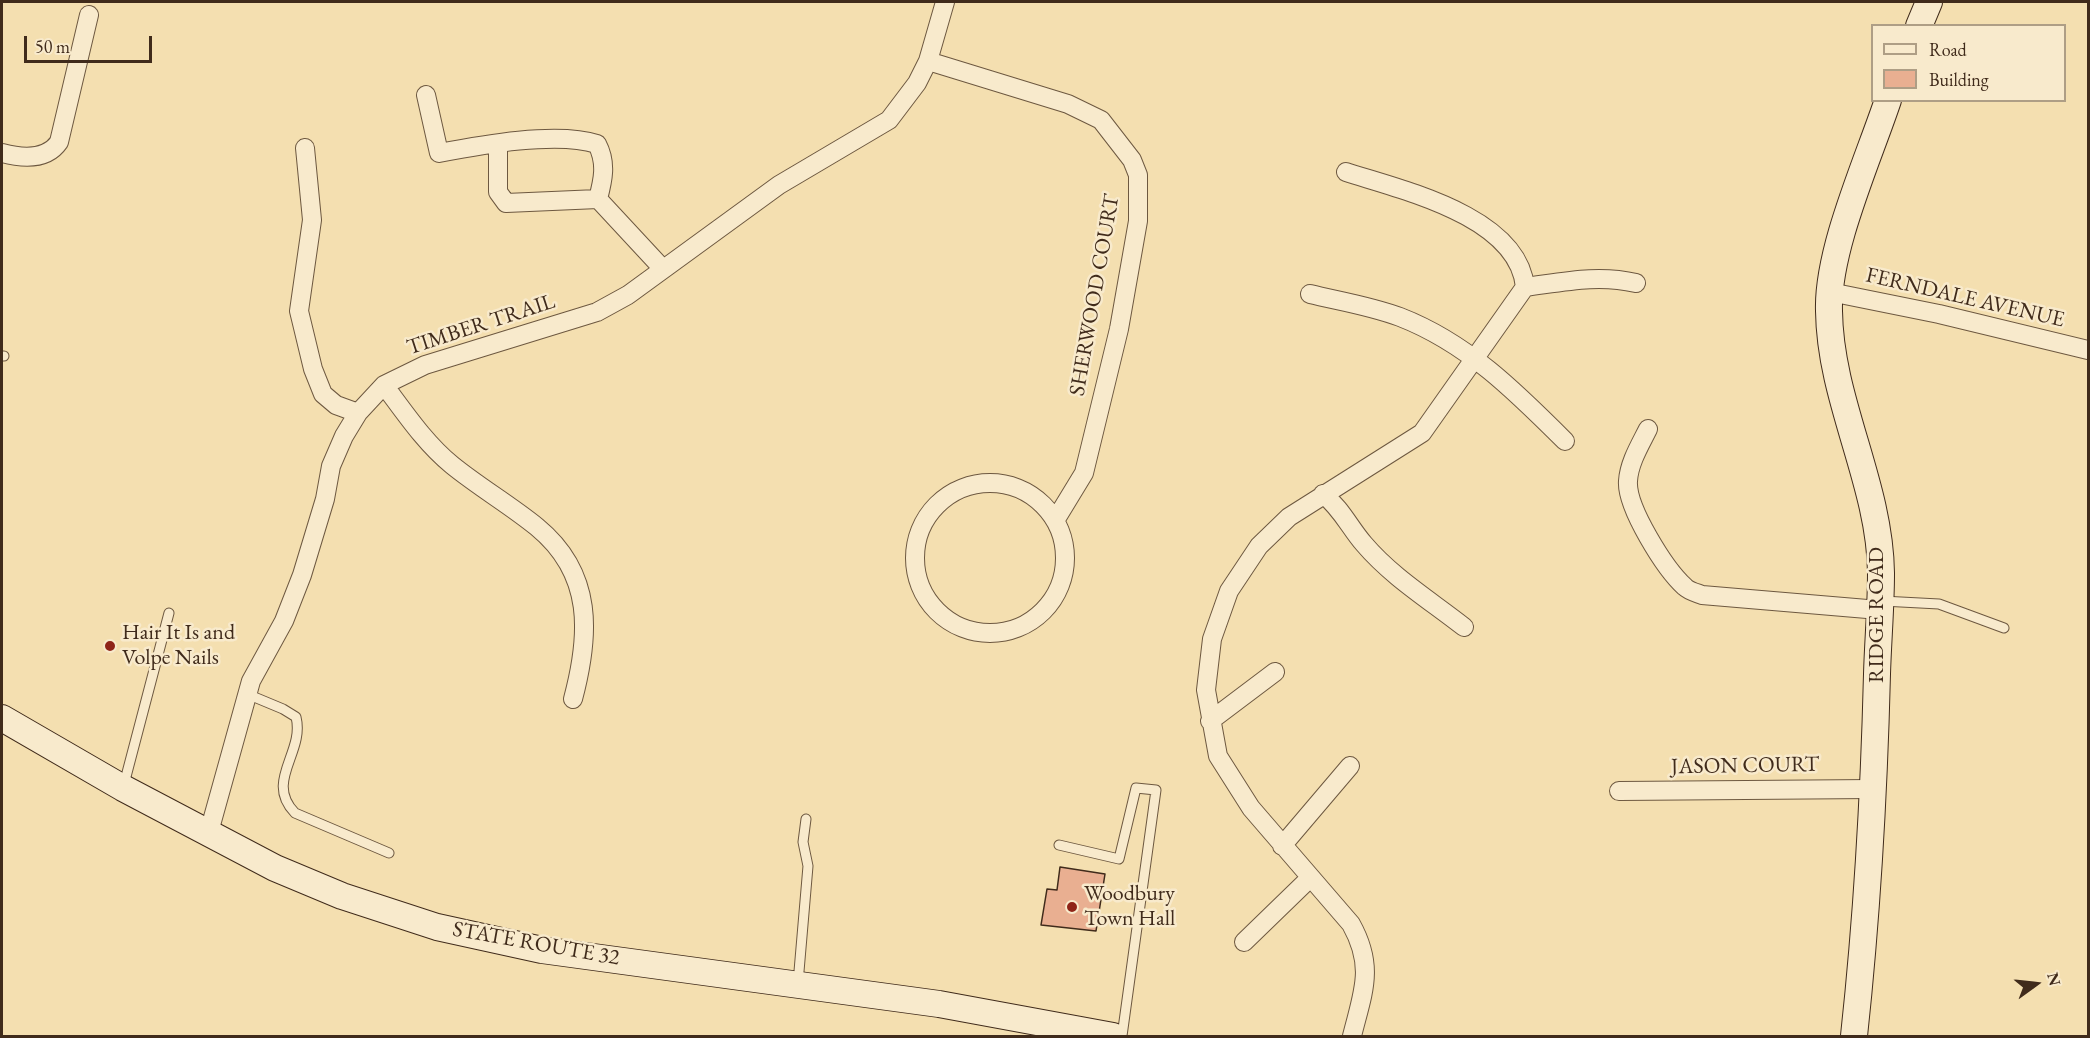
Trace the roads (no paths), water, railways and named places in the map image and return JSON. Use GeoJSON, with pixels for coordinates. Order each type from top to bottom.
{"type":"FeatureCollection","features":[{"type":"Feature","properties":{"kind":"main road"},"geometry":{"type":"LineString","coordinates":[[1919,24],[1929,2]]}},
{"type":"Feature","properties":{"kind":"main road","name":"RIDGE ROAD"},"geometry":{"type":"LineString","coordinates":[[1854,1036],[1868,873],[1881,573],[1877,526],[1834,360],[1828,311],[1840,239],[1887,102]]}},
{"type":"Feature","properties":{"kind":"main road","name":"STATE ROUTE 32"},"geometry":{"type":"LineString","coordinates":[[2,718],[123,788],[275,868],[342,896],[437,927],[542,950],[798,983],[939,1004],[1113,1036]]}},
{"type":"Feature","properties":{"kind":"street","name":"TIMBER TRAIL"},"geometry":{"type":"LineString","coordinates":[[209,832],[247,694],[294,593],[325,499],[331,466],[344,436],[358,413],[384,385],[425,365],[597,312],[628,295],[779,185],[889,120],[917,83],[928,61],[945,2]]}},
{"type":"Feature","properties":{"kind":"street"},"geometry":{"type":"LineString","coordinates":[[2,153],[21,158],[46,154],[54,149],[58,142],[89,15]]}},
{"type":"Feature","properties":{"kind":"street","name":"SHERWOOD COURT"},"geometry":{"type":"LineString","coordinates":[[928,61],[1068,104],[1101,120],[1132,160],[1137,175],[1138,221],[1119,329],[1084,473],[1056,519]]}},
{"type":"Feature","properties":{"kind":"street"},"geometry":{"type":"LineString","coordinates":[[426,95],[440,153],[498,144],[583,140],[597,144],[602,154],[604,176],[598,199]]}},
{"type":"Feature","properties":{"kind":"street"},"geometry":{"type":"LineString","coordinates":[[498,144],[498,192],[506,202],[598,199],[663,269]]}},
{"type":"Feature","properties":{"kind":"street"},"geometry":{"type":"LineString","coordinates":[[305,148],[312,220],[299,311],[323,394],[336,405],[358,413]]}},
{"type":"Feature","properties":{"kind":"street"},"geometry":{"type":"LineString","coordinates":[[1346,172],[1428,199],[1476,221],[1512,252],[1524,273],[1525,287],[1422,433],[1289,517],[1259,546],[1229,591],[1212,639],[1206,690],[1218,756],[1251,808],[1351,924],[1361,942],[1367,962],[1363,992],[1352,1036]]}},
{"type":"Feature","properties":{"kind":"street"},"geometry":{"type":"LineString","coordinates":[[1525,287],[1590,278],[1614,278],[1636,283]]}},
{"type":"Feature","properties":{"kind":"street","name":"FERNDALE AVENUE"},"geometry":{"type":"LineString","coordinates":[[1830,292],[1939,314],[2088,350]]}},
{"type":"Feature","properties":{"kind":"street"},"geometry":{"type":"LineString","coordinates":[[1310,294],[1398,317],[1439,335],[1476,358],[1512,387],[1565,441]]}},
{"type":"Feature","properties":{"kind":"street"},"geometry":{"type":"LineString","coordinates":[[384,385],[418,430],[450,464],[539,528],[564,559],[581,592],[586,624],[583,662],[573,699]]}},
{"type":"Feature","properties":{"kind":"street"},"geometry":{"type":"LineString","coordinates":[[1648,429],[1631,464],[1628,481],[1629,496],[1665,562],[1686,588],[1702,595],[1738,599],[1879,606]]}},
{"type":"Feature","properties":{"kind":"street"},"geometry":{"type":"LineString","coordinates":[[995,482],[1026,492],[1040,500],[1056,519],[1065,543],[1065,569],[1058,593],[1042,614],[1021,628],[996,634],[963,627],[947,620],[930,603],[918,581],[915,557],[919,533],[930,511],[948,494],[971,484],[995,482]]}},
{"type":"Feature","properties":{"kind":"street"},"geometry":{"type":"LineString","coordinates":[[1323,494],[1333,502],[1365,545],[1402,579],[1464,627]]}},
{"type":"Feature","properties":{"kind":"street"},"geometry":{"type":"LineString","coordinates":[[1210,721],[1275,672]]}},
{"type":"Feature","properties":{"kind":"street"},"geometry":{"type":"LineString","coordinates":[[1282,846],[1350,766]]}},
{"type":"Feature","properties":{"kind":"street","name":"JASON COURT"},"geometry":{"type":"LineString","coordinates":[[1619,791],[1872,789]]}},
{"type":"Feature","properties":{"kind":"street"},"geometry":{"type":"LineString","coordinates":[[1244,942],[1310,878]]}},
{"type":"Feature","properties":{"kind":"lane"},"geometry":{"type":"LineString","coordinates":[[1879,606],[1939,604],[2004,628]]}},
{"type":"Feature","properties":{"kind":"lane"},"geometry":{"type":"LineString","coordinates":[[123,788],[170,613]]}},
{"type":"Feature","properties":{"kind":"lane"},"geometry":{"type":"LineString","coordinates":[[247,694],[296,717],[299,729],[282,789],[285,802],[295,813],[389,853]]}},
{"type":"Feature","properties":{"kind":"lane"},"geometry":{"type":"LineString","coordinates":[[1059,845],[1119,860],[1136,788],[1156,790],[1122,1036]]}},
{"type":"Feature","properties":{"kind":"lane"},"geometry":{"type":"LineString","coordinates":[[798,983],[808,866],[803,842],[806,819]]}},
{"type":"Feature","properties":{"kind":"place","name":"Hair It Is and Volpe Nails"},"geometry":{"type":"Point","coordinates":[110,646]}},
{"type":"Feature","properties":{"kind":"place","name":"Woodbury Town Hall"},"geometry":{"type":"Point","coordinates":[1072,907]}}]}
